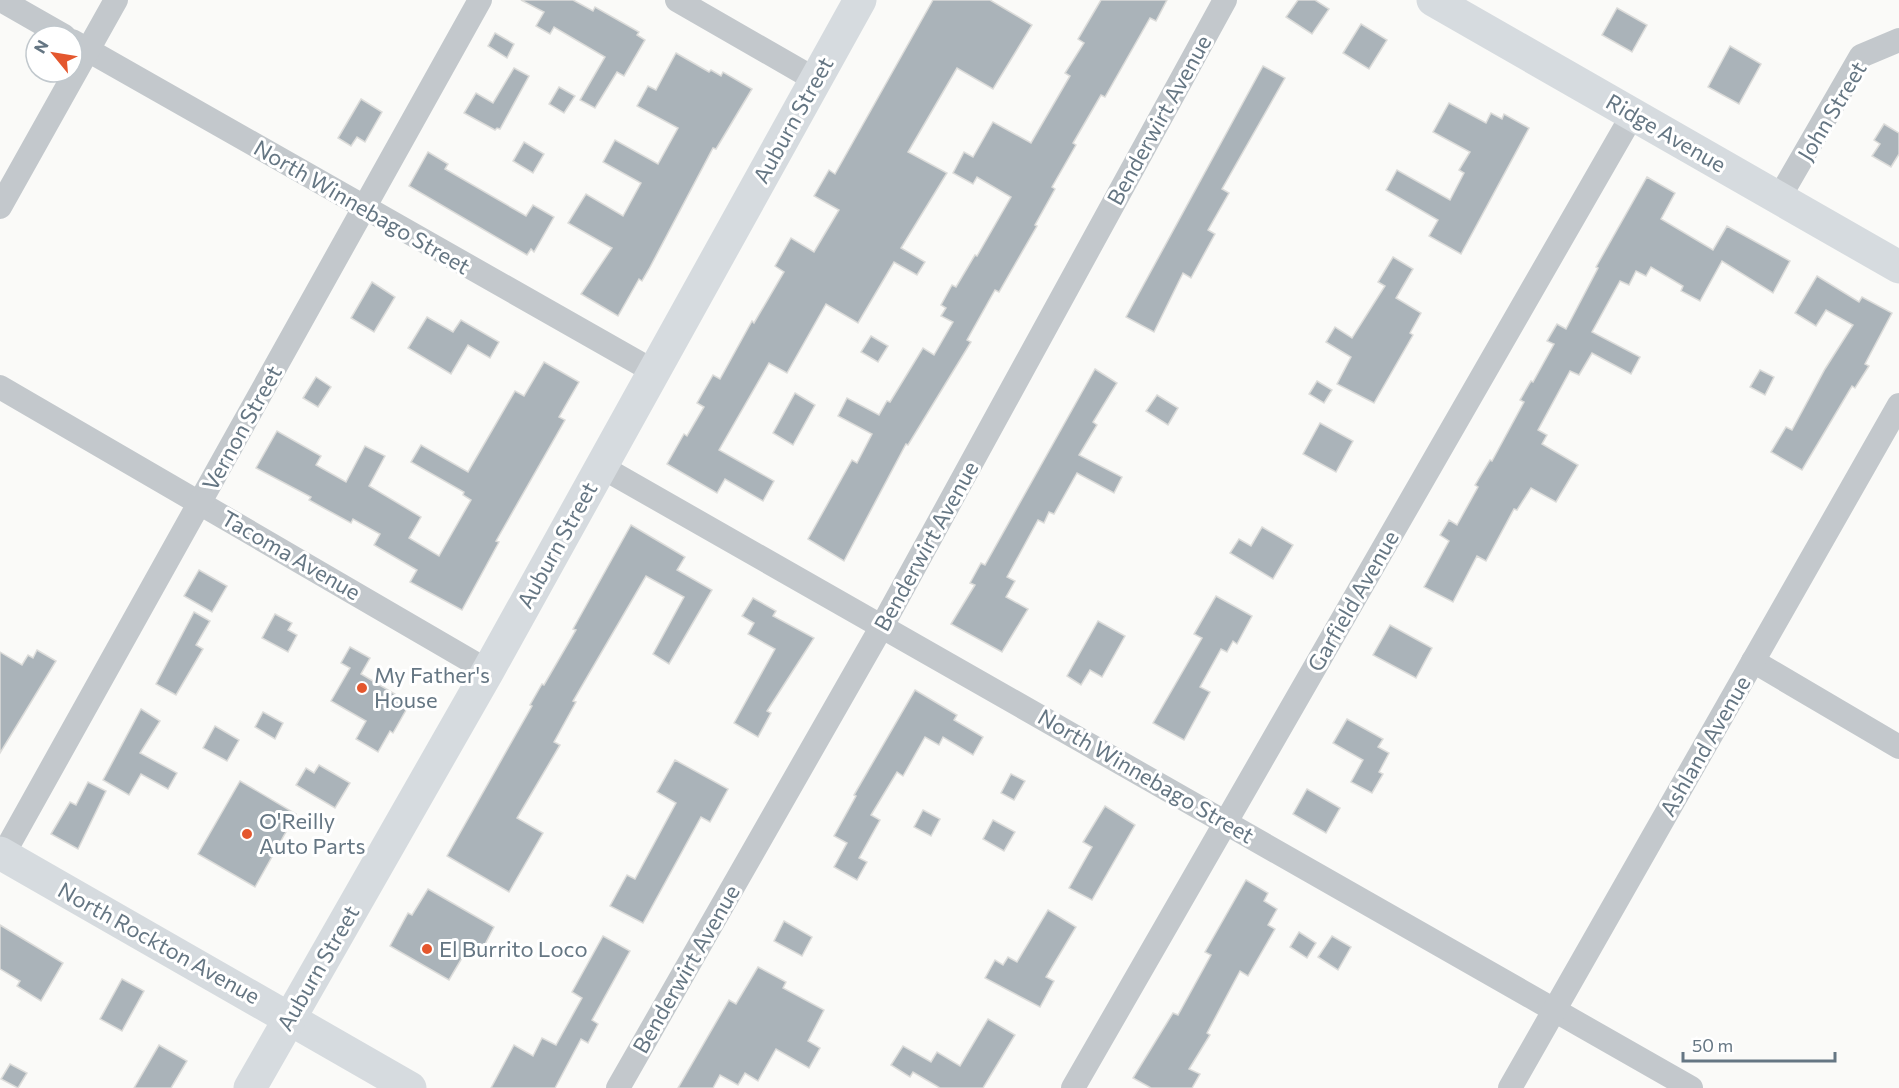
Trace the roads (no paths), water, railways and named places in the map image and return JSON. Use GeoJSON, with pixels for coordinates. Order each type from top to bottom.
{"type":"FeatureCollection","features":[{"type":"Feature","properties":{"kind":"main road","name":"Auburn Street"},"geometry":{"type":"LineString","coordinates":[[250,1088],[488,671],[860,0]]}},
{"type":"Feature","properties":{"kind":"main road","name":"Ridge Avenue"},"geometry":{"type":"LineString","coordinates":[[1433,0],[1899,267]]}},
{"type":"Feature","properties":{"kind":"main road","name":"North Rockton Avenue"},"geometry":{"type":"LineString","coordinates":[[2,854],[410,1088]]}},
{"type":"Feature","properties":{"kind":"street"},"geometry":{"type":"LineString","coordinates":[[1,0],[43,24]]}},
{"type":"Feature","properties":{"kind":"street"},"geometry":{"type":"LineString","coordinates":[[84,40],[116,0]]}},
{"type":"Feature","properties":{"kind":"street","name":"Vernon Street"},"geometry":{"type":"LineString","coordinates":[[2,854],[480,0]]}},
{"type":"Feature","properties":{"kind":"street"},"geometry":{"type":"LineString","coordinates":[[677,0],[816,80]]}},
{"type":"Feature","properties":{"kind":"street","name":"Benderwirt Avenue"},"geometry":{"type":"LineString","coordinates":[[618,1088],[882,626],[1225,0]]}},
{"type":"Feature","properties":{"kind":"street","name":"John Street"},"geometry":{"type":"LineString","coordinates":[[1779,198],[1861,56],[1899,40]]}},
{"type":"Feature","properties":{"kind":"street","name":"North Winnebago Street"},"geometry":{"type":"LineString","coordinates":[[84,47],[653,371]]}},
{"type":"Feature","properties":{"kind":"street"},"geometry":{"type":"LineString","coordinates":[[0,207],[61,84]]}},
{"type":"Feature","properties":{"kind":"street","name":"Garfield Avenue"},"geometry":{"type":"LineString","coordinates":[[1073,1088],[1633,114]]}},
{"type":"Feature","properties":{"kind":"street","name":"Tacoma Avenue"},"geometry":{"type":"LineString","coordinates":[[0,387],[488,671]]}},
{"type":"Feature","properties":{"kind":"street","name":"Ashland Avenue"},"geometry":{"type":"LineString","coordinates":[[1510,1088],[1899,405]]}},
{"type":"Feature","properties":{"kind":"street","name":"North Winnebago Street"},"geometry":{"type":"LineString","coordinates":[[600,466],[1226,821],[1690,1088]]}},
{"type":"Feature","properties":{"kind":"street"},"geometry":{"type":"LineString","coordinates":[[1753,661],[1899,747]]}},
{"type":"Feature","properties":{"kind":"place","name":"My Father's House"},"geometry":{"type":"Point","coordinates":[362,688]}},
{"type":"Feature","properties":{"kind":"place","name":"O'Reilly Auto Parts"},"geometry":{"type":"Point","coordinates":[247,834]}},
{"type":"Feature","properties":{"kind":"place","name":"El Burrito Loco"},"geometry":{"type":"Point","coordinates":[427,949]}}]}
